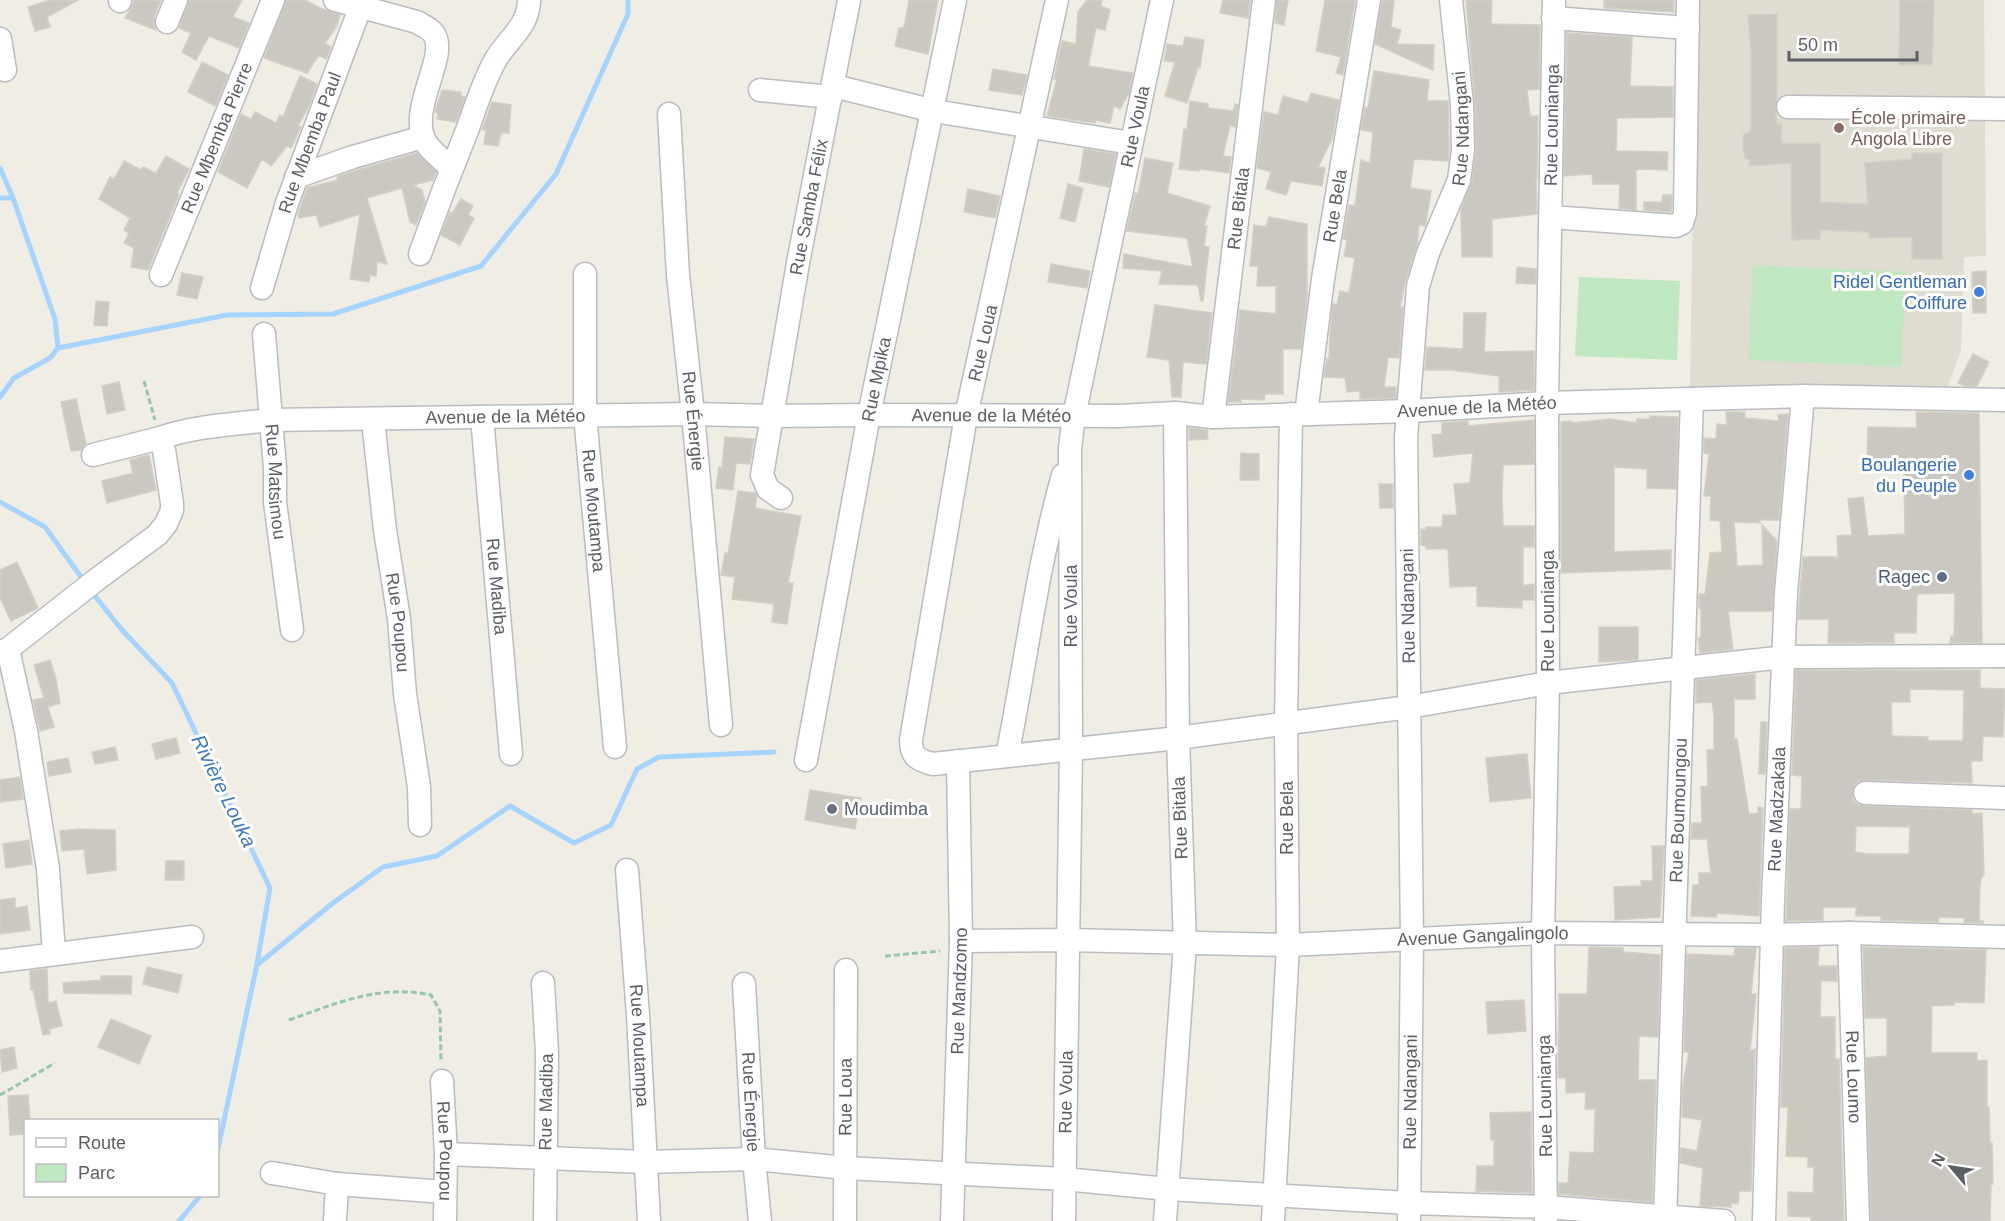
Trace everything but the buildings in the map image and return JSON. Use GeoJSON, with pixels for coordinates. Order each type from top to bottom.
{"type":"FeatureCollection","features":[{"type":"Feature","properties":{"kind":"street"},"geometry":{"type":"LineString","coordinates":[[167,22],[176,0]]}},
{"type":"Feature","properties":{"kind":"street","name":"Rue Mbemba Pierre"},"geometry":{"type":"LineString","coordinates":[[161,275],[273,0]]}},
{"type":"Feature","properties":{"kind":"street"},"geometry":{"type":"LineString","coordinates":[[335,0],[362,4],[417,22],[435,34],[438,44],[437,53],[422,103],[420,120],[423,137],[428,145],[451,168]]}},
{"type":"Feature","properties":{"kind":"street"},"geometry":{"type":"LineString","coordinates":[[420,254],[451,168],[496,58],[525,22],[530,0]]}},
{"type":"Feature","properties":{"kind":"street","name":"Rue Samba Félix"},"geometry":{"type":"LineString","coordinates":[[781,498],[768,489],[762,475],[798,263],[849,0]]}},
{"type":"Feature","properties":{"kind":"street","name":"Rue Mpika"},"geometry":{"type":"LineString","coordinates":[[806,760],[869,414],[956,0]]}},
{"type":"Feature","properties":{"kind":"street","name":"Rue Loua"},"geometry":{"type":"LineString","coordinates":[[958,761],[933,764],[916,758],[912,754],[910,740],[966,416],[1057,0]]}},
{"type":"Feature","properties":{"kind":"street","name":"Rue Voula"},"geometry":{"type":"LineString","coordinates":[[1064,1221],[1071,748],[1070,448],[1074,416],[1162,0]]}},
{"type":"Feature","properties":{"kind":"street","name":"Rue Bitala"},"geometry":{"type":"LineString","coordinates":[[1213,417],[1264,0]]}},
{"type":"Feature","properties":{"kind":"street","name":"Rue Bela"},"geometry":{"type":"LineString","coordinates":[[1273,1221],[1288,945],[1287,723],[1298,414],[1323,279],[1369,0]]}},
{"type":"Feature","properties":{"kind":"street","name":"Rue Ndangani"},"geometry":{"type":"LineString","coordinates":[[1409,1212],[1412,940],[1406,437],[1418,286],[1428,253],[1459,180],[1463,150],[1462,104],[1451,0]]}},
{"type":"Feature","properties":{"kind":"street"},"geometry":{"type":"LineString","coordinates":[[1551,217],[1676,225],[1682,223],[1685,213],[1688,0]]}},
{"type":"Feature","properties":{"kind":"street","name":"Rue Mbemba Paul"},"geometry":{"type":"LineString","coordinates":[[262,288],[297,177],[362,4]]}},
{"type":"Feature","properties":{"kind":"street"},"geometry":{"type":"LineString","coordinates":[[1553,9],[1688,27]]}},
{"type":"Feature","properties":{"kind":"street","name":"Rue Lounianga"},"geometry":{"type":"LineString","coordinates":[[1546,1214],[1544,933],[1548,683],[1547,403],[1553,9]]}},
{"type":"Feature","properties":{"kind":"street"},"geometry":{"type":"LineString","coordinates":[[0,39],[5,70]]}},
{"type":"Feature","properties":{"kind":"street"},"geometry":{"type":"LineString","coordinates":[[760,90],[832,92],[1131,143]]}},
{"type":"Feature","properties":{"kind":"street"},"geometry":{"type":"LineString","coordinates":[[1788,107],[2005,109]]}},
{"type":"Feature","properties":{"kind":"street","name":"Rue Énergie"},"geometry":{"type":"LineString","coordinates":[[669,114],[678,275],[721,725]]}},
{"type":"Feature","properties":{"kind":"street"},"geometry":{"type":"LineString","coordinates":[[297,177],[353,157],[423,137]]}},
{"type":"Feature","properties":{"kind":"street","name":"Rue Moutampa"},"geometry":{"type":"LineString","coordinates":[[585,274],[585,415],[615,747]]}},
{"type":"Feature","properties":{"kind":"street","name":"Rue Matsimou"},"geometry":{"type":"LineString","coordinates":[[264,334],[275,502],[292,630]]}},
{"type":"Feature","properties":{"kind":"street","name":"Avenue de la Météo"},"geometry":{"type":"LineString","coordinates":[[93,455],[175,432],[271,420],[693,414],[1119,417],[1175,414],[1213,417],[1408,411],[1547,403],[1803,396],[2005,400]]}},
{"type":"Feature","properties":{"kind":"street","name":"Rue Madzakala"},"geometry":{"type":"LineString","coordinates":[[1764,1221],[1773,900],[1786,592],[1803,396]]}},
{"type":"Feature","properties":{"kind":"street","name":"Rue Boumoungou"},"geometry":{"type":"LineString","coordinates":[[1665,1218],[1692,399]]}},
{"type":"Feature","properties":{"kind":"street","name":"Rue Bitala"},"geometry":{"type":"LineString","coordinates":[[1165,1221],[1185,944],[1178,738],[1175,414]]}},
{"type":"Feature","properties":{"kind":"street","name":"Rue Madiba"},"geometry":{"type":"LineString","coordinates":[[482,417],[511,754]]}},
{"type":"Feature","properties":{"kind":"street","name":"Rue Poupou"},"geometry":{"type":"LineString","coordinates":[[373,420],[385,530],[399,619],[405,694],[418,775],[420,825]]}},
{"type":"Feature","properties":{"kind":"street"},"geometry":{"type":"LineString","coordinates":[[54,953],[48,869],[26,731],[4,650],[156,535],[166,524],[172,510],[172,503],[160,438]]}},
{"type":"Feature","properties":{"kind":"street"},"geometry":{"type":"LineString","coordinates":[[1007,756],[1043,556],[1070,448]]}},
{"type":"Feature","properties":{"kind":"street"},"geometry":{"type":"LineString","coordinates":[[958,761],[1178,738],[1409,707],[1548,683],[1785,657],[2005,656]]}},
{"type":"Feature","properties":{"kind":"street","name":"Rue Mandzomo"},"geometry":{"type":"LineString","coordinates":[[952,1221],[961,946],[958,761]]}},
{"type":"Feature","properties":{"kind":"street"},"geometry":{"type":"LineString","coordinates":[[1865,794],[2005,798]]}},
{"type":"Feature","properties":{"kind":"street","name":"Rue Moutampa"},"geometry":{"type":"LineString","coordinates":[[627,870],[638,1015],[649,1221]]}},
{"type":"Feature","properties":{"kind":"street","name":"Avenue Gangalingolo"},"geometry":{"type":"LineString","coordinates":[[961,946],[1068,940],[1288,945],[1544,933],[1773,935],[1849,933],[2005,937]]}},
{"type":"Feature","properties":{"kind":"street","name":"Rue Loumo"},"geometry":{"type":"LineString","coordinates":[[1849,933],[1858,1221]]}},
{"type":"Feature","properties":{"kind":"street"},"geometry":{"type":"LineString","coordinates":[[0,961],[192,937]]}},
{"type":"Feature","properties":{"kind":"street","name":"Rue Loua"},"geometry":{"type":"LineString","coordinates":[[845,1221],[846,970]]}},
{"type":"Feature","properties":{"kind":"street","name":"Rue Madiba"},"geometry":{"type":"LineString","coordinates":[[543,983],[547,1053],[546,1221]]}},
{"type":"Feature","properties":{"kind":"street","name":"Rue Énergie"},"geometry":{"type":"LineString","coordinates":[[744,984],[754,1159],[760,1221]]}},
{"type":"Feature","properties":{"kind":"street","name":"Rue Poupou"},"geometry":{"type":"LineString","coordinates":[[442,1081],[446,1154],[445,1221]]}},
{"type":"Feature","properties":{"kind":"street"},"geometry":{"type":"LineString","coordinates":[[446,1154],[545,1160],[645,1162],[754,1159],[846,1168],[1064,1179],[1168,1189],[1275,1194],[1409,1212],[1546,1214],[1724,1221]]}},
{"type":"Feature","properties":{"kind":"street"},"geometry":{"type":"LineString","coordinates":[[272,1173],[338,1184],[444,1192]]}},
{"type":"Feature","properties":{"kind":"street"},"geometry":{"type":"LineString","coordinates":[[335,1221],[338,1184]]}},
{"type":"Feature","properties":{"kind":"path"},"geometry":{"type":"LineString","coordinates":[[144,381],[160,438]]}},
{"type":"Feature","properties":{"kind":"path"},"geometry":{"type":"LineString","coordinates":[[885,956],[961,946]]}},
{"type":"Feature","properties":{"kind":"path"},"geometry":{"type":"LineString","coordinates":[[290,1020],[359,995],[411,991],[431,995],[440,1011],[442,1081]]}},
{"type":"Feature","properties":{"kind":"path"},"geometry":{"type":"LineString","coordinates":[[0,1095],[55,1063]]}},
{"type":"Feature","properties":{"kind":"shaded area","name":"École primaire Angola Libre"},"geometry":{"type":"Polygon","coordinates":[[[1696,0],[1984,0],[1986,256],[1964,257],[1961,351],[1946,391],[1690,387],[1696,0]]]}},
{"type":"Feature","properties":{"kind":"green space"},"geometry":{"type":"Polygon","coordinates":[[[1753,265],[1906,272],[1901,367],[1748,360],[1753,265]]]}},
{"type":"Feature","properties":{"kind":"green space"},"geometry":{"type":"Polygon","coordinates":[[[1579,277],[1680,281],[1677,360],[1575,356],[1579,277]]]}},
{"type":"Feature","properties":{"kind":"waterway"},"geometry":{"type":"LineString","coordinates":[[58,348],[227,315],[333,314],[481,266],[556,174],[628,14],[628,0]]}},
{"type":"Feature","properties":{"kind":"waterway","name":"Rivière Louka"},"geometry":{"type":"LineString","coordinates":[[0,168],[13,198],[55,319],[58,348],[50,358],[14,378],[0,397]]}},
{"type":"Feature","properties":{"kind":"waterway"},"geometry":{"type":"LineString","coordinates":[[0,198],[13,198]]}},
{"type":"Feature","properties":{"kind":"waterway","name":"Rivière Louka"},"geometry":{"type":"LineString","coordinates":[[0,502],[45,527],[84,581]]}},
{"type":"Feature","properties":{"kind":"waterway","name":"Rivière Louka"},"geometry":{"type":"LineString","coordinates":[[91,591],[122,630],[172,683],[270,888],[257,964],[219,1144]]}},
{"type":"Feature","properties":{"kind":"waterway"},"geometry":{"type":"LineString","coordinates":[[258,964],[333,903],[383,867],[437,856],[510,806],[574,843],[611,825],[637,769],[659,757],[774,752]]}},
{"type":"Feature","properties":{"kind":"waterway","name":"Rivière Louka"},"geometry":{"type":"LineString","coordinates":[[179,1221],[199,1197]]}},
{"type":"Feature","properties":{"kind":"place","name":"École primaire Angola Libre"},"geometry":{"type":"Point","coordinates":[1839,128]}},
{"type":"Feature","properties":{"kind":"place","name":"Ridel Gentleman Coiffure"},"geometry":{"type":"Point","coordinates":[1979,292]}},
{"type":"Feature","properties":{"kind":"place","name":"Boulangerie du Peuple"},"geometry":{"type":"Point","coordinates":[1969,475]}},
{"type":"Feature","properties":{"kind":"place","name":"Ragec"},"geometry":{"type":"Point","coordinates":[1942,577]}},
{"type":"Feature","properties":{"kind":"place","name":"Moudimba"},"geometry":{"type":"Point","coordinates":[832,809]}}]}
